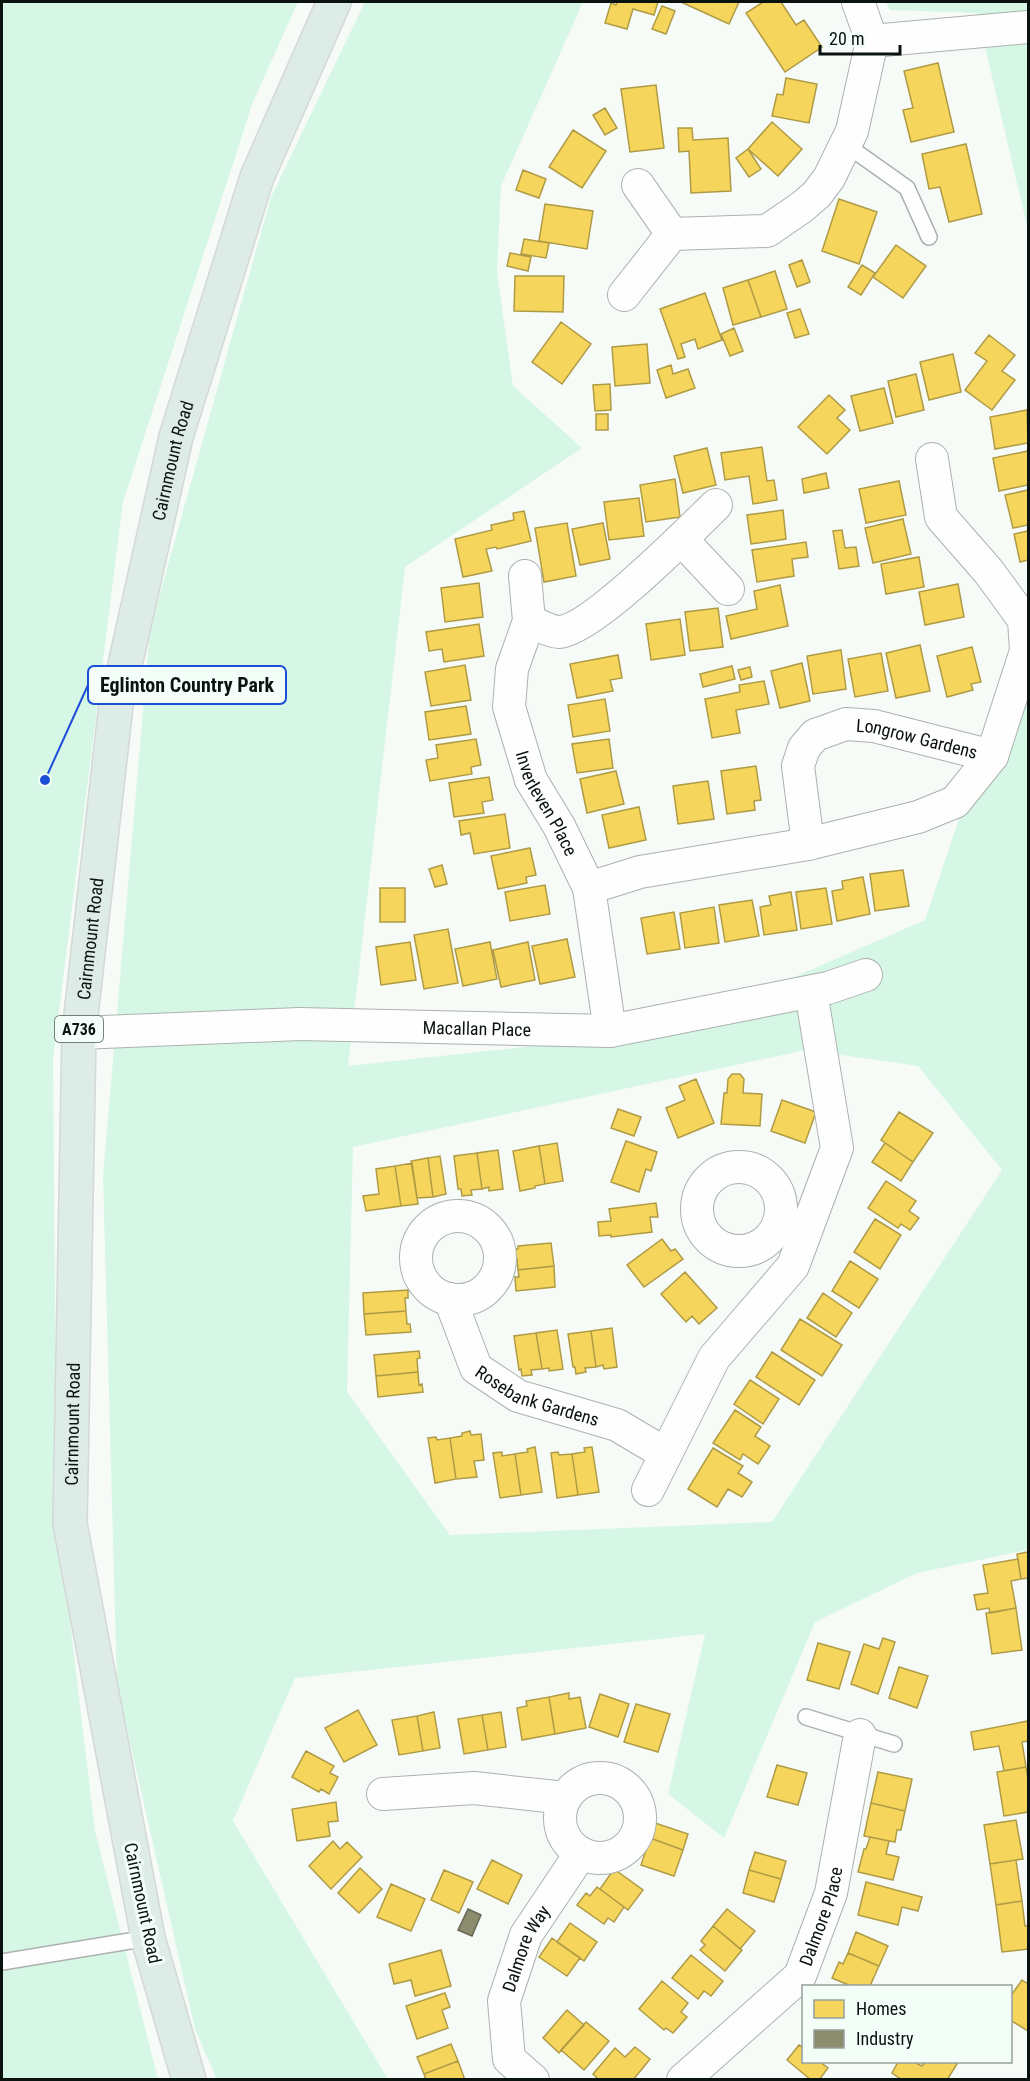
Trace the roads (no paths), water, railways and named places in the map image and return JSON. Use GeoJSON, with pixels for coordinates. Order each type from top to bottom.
{"type":"FeatureCollection","features":[{"type":"Feature","properties":{"kind":"main road","name":"Cairnmount Road"},"geometry":{"type":"LineString","coordinates":[[189,2079],[148,1938],[70,1524],[79,1033],[116,705],[176,437],[257,177],[334,2]]}},
{"type":"Feature","properties":{"kind":"street"},"geometry":{"type":"LineString","coordinates":[[624,295],[672,234],[766,231],[802,207],[830,178],[852,131],[872,41],[858,2]]}},
{"type":"Feature","properties":{"kind":"street"},"geometry":{"type":"LineString","coordinates":[[872,41],[1025,28]]}},
{"type":"Feature","properties":{"kind":"street"},"geometry":{"type":"LineString","coordinates":[[638,185],[672,234]]}},
{"type":"Feature","properties":{"kind":"street","name":"Longrow Gardens"},"geometry":{"type":"LineString","coordinates":[[589,888],[640,872],[808,844],[918,818],[955,802],[992,756],[1026,651],[1024,620],[989,572],[941,517],[932,459]]}},
{"type":"Feature","properties":{"kind":"street"},"geometry":{"type":"LineString","coordinates":[[529,621],[558,632],[578,626],[644,575],[716,505]]}},
{"type":"Feature","properties":{"kind":"street"},"geometry":{"type":"LineString","coordinates":[[681,539],[728,589]]}},
{"type":"Feature","properties":{"kind":"street","name":"Inverleven Place"},"geometry":{"type":"LineString","coordinates":[[525,576],[529,621],[512,669],[509,707],[531,780],[559,826],[589,888],[610,1031]]}},
{"type":"Feature","properties":{"kind":"street","name":"Longrow Gardens"},"geometry":{"type":"LineString","coordinates":[[808,844],[798,766],[804,748],[815,735],[846,724],[874,726],[992,756]]}},
{"type":"Feature","properties":{"kind":"street","name":"Macallan Place"},"geometry":{"type":"LineString","coordinates":[[79,1033],[300,1024],[610,1031],[811,992],[866,975]]}},
{"type":"Feature","properties":{"kind":"street"},"geometry":{"type":"LineString","coordinates":[[648,1490],[714,1358],[793,1266],[837,1148],[811,992]]}},
{"type":"Feature","properties":{"kind":"street"},"geometry":{"type":"LineString","coordinates":[[767,1242],[793,1266]]}},
{"type":"Feature","properties":{"kind":"street","name":"Rosebank Gardens"},"geometry":{"type":"LineString","coordinates":[[450,1299],[476,1368],[518,1396],[617,1425],[666,1454]]}},
{"type":"Feature","properties":{"kind":"street","name":"Dalmore Place"},"geometry":{"type":"LineString","coordinates":[[682,2079],[800,1976],[831,1893],[860,1735]]}},
{"type":"Feature","properties":{"kind":"street"},"geometry":{"type":"LineString","coordinates":[[593,1778],[611,1779],[624,1785],[636,1799],[640,1812],[638,1832],[632,1844],[620,1854],[606,1858],[592,1858],[580,1853],[563,1833],[560,1811],[566,1798],[580,1783],[593,1778]]}},
{"type":"Feature","properties":{"kind":"street"},"geometry":{"type":"LineString","coordinates":[[383,1794],[474,1788],[566,1798]]}},
{"type":"Feature","properties":{"kind":"street","name":"Dalmore Way"},"geometry":{"type":"LineString","coordinates":[[533,2079],[509,2060],[504,2001],[526,1935],[580,1853]]}},
{"type":"Feature","properties":{"kind":"lane"},"geometry":{"type":"LineString","coordinates":[[845,144],[907,188],[929,237]]}},
{"type":"Feature","properties":{"kind":"lane"},"geometry":{"type":"LineString","coordinates":[[806,1717],[894,1744]]}},
{"type":"Feature","properties":{"kind":"lane"},"geometry":{"type":"LineString","coordinates":[[2,1962],[148,1938]]}},
{"type":"Feature","properties":{"kind":"place","name":"Eglinton Country Park"},"geometry":{"type":"Point","coordinates":[45,780]}}]}
